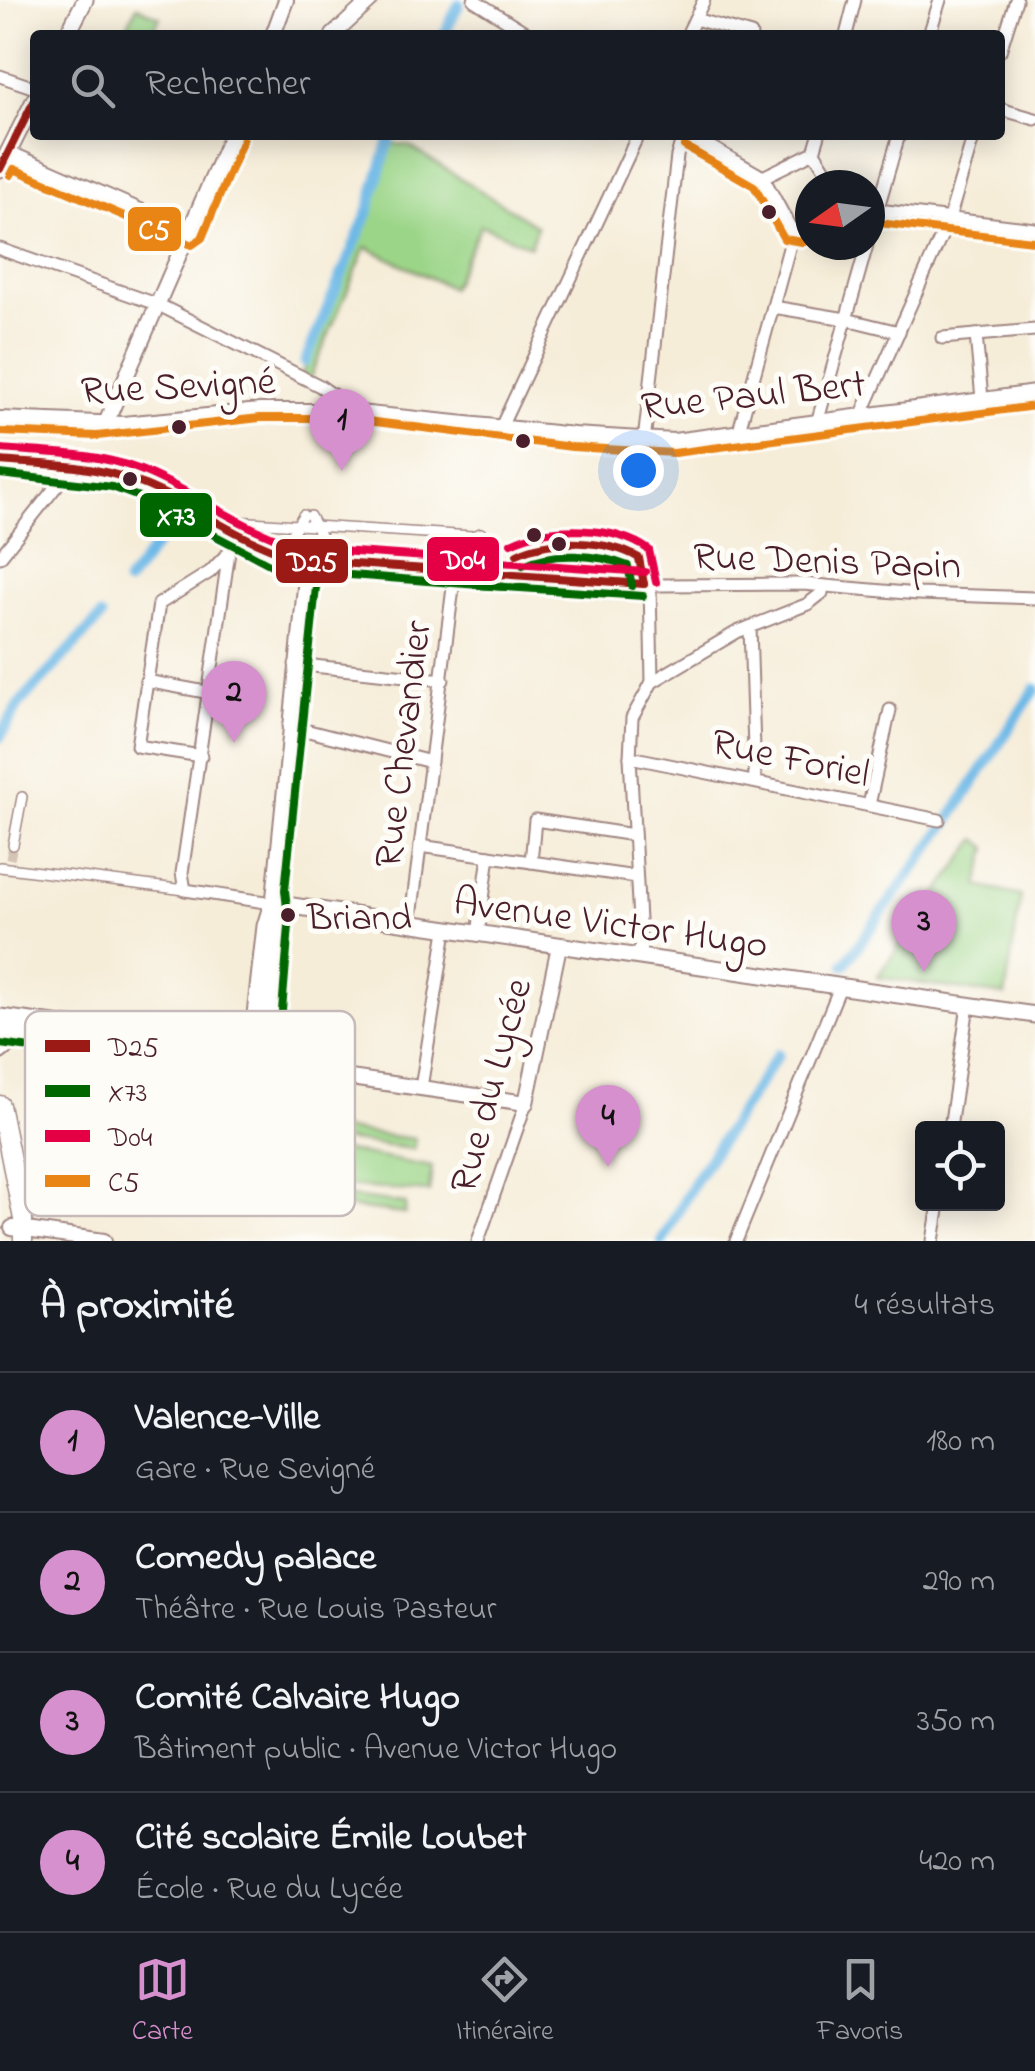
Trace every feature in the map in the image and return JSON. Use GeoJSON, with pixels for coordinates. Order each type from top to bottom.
{"type":"FeatureCollection","features":[{"type":"Feature","properties":{"kind":"main road"},"geometry":{"type":"LineString","coordinates":[[71,30],[86,0]]}},
{"type":"Feature","properties":{"kind":"main road"},"geometry":{"type":"LineString","coordinates":[[0,169],[4,151],[30,107]]}},
{"type":"Feature","properties":{"kind":"main road"},"geometry":{"type":"LineString","coordinates":[[263,1011],[278,925],[272,904]]}},
{"type":"Feature","properties":{"kind":"main road","name":"Avenue Victor Hugo"},"geometry":{"type":"LineString","coordinates":[[272,904],[1035,1015]]}},
{"type":"Feature","properties":{"kind":"main road"},"geometry":{"type":"LineString","coordinates":[[0,1017],[25,1021]]}},
{"type":"Feature","properties":{"kind":"main road"},"geometry":{"type":"LineString","coordinates":[[0,1032],[25,1036]]}},
{"type":"Feature","properties":{"kind":"main road"},"geometry":{"type":"LineString","coordinates":[[0,1106],[15,1177],[20,1236]]}},
{"type":"Feature","properties":{"kind":"street"},"geometry":{"type":"LineString","coordinates":[[275,30],[286,0]]}},
{"type":"Feature","properties":{"kind":"street"},"geometry":{"type":"LineString","coordinates":[[338,30],[371,0]]}},
{"type":"Feature","properties":{"kind":"street"},"geometry":{"type":"LineString","coordinates":[[474,0],[522,30]]}},
{"type":"Feature","properties":{"kind":"street"},"geometry":{"type":"LineString","coordinates":[[690,30],[704,0]]}},
{"type":"Feature","properties":{"kind":"street"},"geometry":{"type":"LineString","coordinates":[[847,30],[855,0]]}},
{"type":"Feature","properties":{"kind":"street"},"geometry":{"type":"LineString","coordinates":[[931,30],[940,0]]}},
{"type":"Feature","properties":{"kind":"street"},"geometry":{"type":"LineString","coordinates":[[1005,35],[1016,0]]}},
{"type":"Feature","properties":{"kind":"street"},"geometry":{"type":"LineString","coordinates":[[695,19],[734,30]]}},
{"type":"Feature","properties":{"kind":"street"},"geometry":{"type":"LineString","coordinates":[[0,76],[30,86]]}},
{"type":"Feature","properties":{"kind":"street"},"geometry":{"type":"LineString","coordinates":[[1005,110],[1035,118]]}},
{"type":"Feature","properties":{"kind":"street"},"geometry":{"type":"LineString","coordinates":[[106,423],[229,140]]}},
{"type":"Feature","properties":{"kind":"street"},"geometry":{"type":"LineString","coordinates":[[501,427],[636,140]]}},
{"type":"Feature","properties":{"kind":"street"},"geometry":{"type":"LineString","coordinates":[[644,440],[677,156],[684,140]]}},
{"type":"Feature","properties":{"kind":"street"},"geometry":{"type":"LineString","coordinates":[[695,140],[763,178],[794,230],[738,434]]}},
{"type":"Feature","properties":{"kind":"street"},"geometry":{"type":"LineString","coordinates":[[763,178],[814,152],[818,140]]}},
{"type":"Feature","properties":{"kind":"street"},"geometry":{"type":"LineString","coordinates":[[885,178],[897,140]]}},
{"type":"Feature","properties":{"kind":"street"},"geometry":{"type":"LineString","coordinates":[[861,416],[949,219],[973,140]]}},
{"type":"Feature","properties":{"kind":"street"},"geometry":{"type":"LineString","coordinates":[[4,151],[190,234]]}},
{"type":"Feature","properties":{"kind":"street"},"geometry":{"type":"LineString","coordinates":[[814,152],[825,170]]}},
{"type":"Feature","properties":{"kind":"street"},"geometry":{"type":"LineString","coordinates":[[885,210],[1035,229]]}},
{"type":"Feature","properties":{"kind":"street"},"geometry":{"type":"LineString","coordinates":[[0,249],[159,305],[305,378],[359,412]]}},
{"type":"Feature","properties":{"kind":"street"},"geometry":{"type":"LineString","coordinates":[[817,422],[863,260]]}},
{"type":"Feature","properties":{"kind":"street"},"geometry":{"type":"LineString","coordinates":[[772,307],[899,332]]}},
{"type":"Feature","properties":{"kind":"street"},"geometry":{"type":"LineString","coordinates":[[942,338],[1035,330]]}},
{"type":"Feature","properties":{"kind":"street"},"geometry":{"type":"LineString","coordinates":[[976,335],[982,398]]}},
{"type":"Feature","properties":{"kind":"street","name":"Rue Paul Bert"},"geometry":{"type":"LineString","coordinates":[[359,412],[644,440],[738,434],[1035,393]]}},
{"type":"Feature","properties":{"kind":"street","name":"Rue Sevigné"},"geometry":{"type":"LineString","coordinates":[[0,420],[140,424],[260,410],[359,412]]}},
{"type":"Feature","properties":{"kind":"street","name":"Rue Denis Papin"},"geometry":{"type":"LineString","coordinates":[[0,557],[70,469],[130,479],[236,534],[318,564],[336,561],[650,584],[823,586],[1035,598]]}},
{"type":"Feature","properties":{"kind":"street"},"geometry":{"type":"LineString","coordinates":[[304,582],[287,553],[296,526],[307,515],[330,554]]}},
{"type":"Feature","properties":{"kind":"street"},"geometry":{"type":"LineString","coordinates":[[219,520],[476,534],[470,564]]}},
{"type":"Feature","properties":{"kind":"street"},"geometry":{"type":"LineString","coordinates":[[185,890],[182,873],[229,552],[236,534]]}},
{"type":"Feature","properties":{"kind":"street"},"geometry":{"type":"LineString","coordinates":[[201,756],[137,746],[159,604],[210,572],[229,552]]}},
{"type":"Feature","properties":{"kind":"street"},"geometry":{"type":"LineString","coordinates":[[272,904],[304,582],[318,564]]}},
{"type":"Feature","properties":{"kind":"street","name":"Rue Chevandier"},"geometry":{"type":"LineString","coordinates":[[410,924],[456,572]]}},
{"type":"Feature","properties":{"kind":"street"},"geometry":{"type":"LineString","coordinates":[[650,584],[652,682]]}},
{"type":"Feature","properties":{"kind":"street"},"geometry":{"type":"LineString","coordinates":[[641,957],[630,756],[632,718],[652,682],[736,632],[808,604],[822,593],[823,586]]}},
{"type":"Feature","properties":{"kind":"street"},"geometry":{"type":"LineString","coordinates":[[750,627],[755,780]]}},
{"type":"Feature","properties":{"kind":"street"},"geometry":{"type":"LineString","coordinates":[[295,664],[443,680]]}},
{"type":"Feature","properties":{"kind":"street"},"geometry":{"type":"LineString","coordinates":[[146,682],[211,693]]}},
{"type":"Feature","properties":{"kind":"street"},"geometry":{"type":"LineString","coordinates":[[868,805],[890,710]]}},
{"type":"Feature","properties":{"kind":"street"},"geometry":{"type":"LineString","coordinates":[[289,726],[431,762]]}},
{"type":"Feature","properties":{"kind":"street","name":"Rue Foriel"},"geometry":{"type":"LineString","coordinates":[[630,756],[940,820]]}},
{"type":"Feature","properties":{"kind":"street"},"geometry":{"type":"LineString","coordinates":[[13,844],[22,797]]}},
{"type":"Feature","properties":{"kind":"street"},"geometry":{"type":"LineString","coordinates":[[530,862],[535,820],[634,835]]}},
{"type":"Feature","properties":{"kind":"street"},"geometry":{"type":"LineString","coordinates":[[420,846],[636,877]]}},
{"type":"Feature","properties":{"kind":"street"},"geometry":{"type":"LineString","coordinates":[[478,934],[489,856]]}},
{"type":"Feature","properties":{"kind":"street","name":"Avenue Victor Hugo"},"geometry":{"type":"LineString","coordinates":[[6,864],[272,904]]}},
{"type":"Feature","properties":{"kind":"street"},"geometry":{"type":"LineString","coordinates":[[421,1088],[446,930]]}},
{"type":"Feature","properties":{"kind":"street","name":"Rue du Lycée"},"geometry":{"type":"LineString","coordinates":[[478,1241],[526,1103],[559,946]]}},
{"type":"Feature","properties":{"kind":"street"},"geometry":{"type":"LineString","coordinates":[[736,1241],[840,987]]}},
{"type":"Feature","properties":{"kind":"street"},"geometry":{"type":"LineString","coordinates":[[951,1121],[968,1005]]}},
{"type":"Feature","properties":{"kind":"street"},"geometry":{"type":"LineString","coordinates":[[0,1052],[21,1036]]}},
{"type":"Feature","properties":{"kind":"street"},"geometry":{"type":"LineString","coordinates":[[355,1075],[526,1103]]}},
{"type":"Feature","properties":{"kind":"street"},"geometry":{"type":"LineString","coordinates":[[933,1241],[937,1211]]}},
{"type":"Feature","properties":{"kind":"street"},"geometry":{"type":"LineString","coordinates":[[20,1236],[44,1232],[104,1241]]}},
{"type":"Feature","properties":{"kind":"green space"},"geometry":{"type":"Polygon","coordinates":[[[137,6],[160,17],[154,30],[125,30],[137,6]]]}},
{"type":"Feature","properties":{"kind":"green space"},"geometry":{"type":"Polygon","coordinates":[[[392,143],[409,146],[537,226],[530,246],[481,225],[451,288],[366,247],[309,380],[301,376],[360,240],[392,143]]]}},
{"type":"Feature","properties":{"kind":"green space"},"geometry":{"type":"Polygon","coordinates":[[[977,839],[988,848],[978,886],[1021,896],[1005,996],[877,977],[977,839]]]}},
{"type":"Feature","properties":{"kind":"green space"},"geometry":{"type":"Polygon","coordinates":[[[355,1131],[415,1139],[413,1149],[355,1142],[355,1131]]]}},
{"type":"Feature","properties":{"kind":"green space"},"geometry":{"type":"Polygon","coordinates":[[[355,1153],[432,1167],[429,1192],[355,1187],[355,1153]]]}},
{"type":"Feature","properties":{"kind":"green space"},"geometry":{"type":"Polygon","coordinates":[[[355,1197],[406,1204],[405,1214],[355,1208],[355,1197]]]}},
{"type":"Feature","properties":{"kind":"waterway"},"geometry":{"type":"LineString","coordinates":[[446,30],[459,4]]}},
{"type":"Feature","properties":{"kind":"waterway"},"geometry":{"type":"LineString","coordinates":[[305,362],[368,212],[390,140]]}},
{"type":"Feature","properties":{"kind":"waterway"},"geometry":{"type":"LineString","coordinates":[[127,583],[175,520]]}},
{"type":"Feature","properties":{"kind":"waterway"},"geometry":{"type":"LineString","coordinates":[[0,737],[19,704],[101,617]]}},
{"type":"Feature","properties":{"kind":"waterway"},"geometry":{"type":"LineString","coordinates":[[844,965],[946,825],[1035,689]]}},
{"type":"Feature","properties":{"kind":"waterway"},"geometry":{"type":"LineString","coordinates":[[662,1241],[694,1182],[778,1054]]}},
{"type":"Feature","properties":{"kind":"tunnel"},"geometry":{"type":"LineString","coordinates":[[10,859],[13,845]]}},
{"type":"Feature","properties":{"kind":"transit line","name":"D25"},"geometry":{"type":"LineString","coordinates":[[0,169],[30,109]]}},
{"type":"Feature","properties":{"kind":"transit line","name":"C5"},"geometry":{"type":"LineString","coordinates":[[11,175],[14,169],[192,245],[202,238],[243,140]]}},
{"type":"Feature","properties":{"kind":"transit line","name":"C5"},"geometry":{"type":"LineString","coordinates":[[684,146],[754,186],[784,239],[795,241]]}},
{"type":"Feature","properties":{"kind":"transit line","name":"C5"},"geometry":{"type":"LineString","coordinates":[[885,224],[1033,241]]}},
{"type":"Feature","properties":{"kind":"transit line","name":"C5"},"geometry":{"type":"LineString","coordinates":[[0,432],[97,436],[260,418],[344,418],[572,447],[674,453],[1035,406]]}},
{"type":"Feature","properties":{"kind":"transit line","name":"D04"},"geometry":{"type":"LineString","coordinates":[[1,449],[122,463],[160,478],[265,534],[311,549],[645,572]]}},
{"type":"Feature","properties":{"kind":"transit line","name":"D25"},"geometry":{"type":"LineString","coordinates":[[0,461],[82,468],[129,479],[262,545],[310,561],[644,584]]}},
{"type":"Feature","properties":{"kind":"transit line","name":"X73"},"geometry":{"type":"LineString","coordinates":[[0,474],[112,487],[147,500],[273,566],[304,575],[346,574]]}},
{"type":"Feature","properties":{"kind":"transit line","name":"D04"},"geometry":{"type":"LineString","coordinates":[[511,543],[562,531],[618,536],[649,550],[656,582]]}},
{"type":"Feature","properties":{"kind":"transit line","name":"D25"},"geometry":{"type":"LineString","coordinates":[[517,554],[562,543],[611,547],[639,558],[644,584]]}},
{"type":"Feature","properties":{"kind":"transit line","name":"X73"},"geometry":{"type":"LineString","coordinates":[[523,565],[561,556],[603,559],[628,566],[632,586]]}},
{"type":"Feature","properties":{"kind":"transit line","name":"X73"},"geometry":{"type":"LineString","coordinates":[[282,1011],[289,926],[285,890],[316,587],[325,576],[337,574],[505,587]]}},
{"type":"Feature","properties":{"kind":"transit line","name":"X73"},"geometry":{"type":"LineString","coordinates":[[476,585],[643,596]]}},
{"type":"Feature","properties":{"kind":"transit line","name":"X73"},"geometry":{"type":"LineString","coordinates":[[0,1044],[25,1047]]}},
{"type":"Feature","properties":{"kind":"place","name":"Valence-Ville"},"geometry":{"type":"Point","coordinates":[342,471]}},
{"type":"Feature","properties":{"kind":"place","name":"Comedy palace"},"geometry":{"type":"Point","coordinates":[234,743]}},
{"type":"Feature","properties":{"kind":"place","name":"Briand"},"geometry":{"type":"Point","coordinates":[288,915]}},
{"type":"Feature","properties":{"kind":"place","name":"Comité Calvaire Hugo"},"geometry":{"type":"Point","coordinates":[924,972]}},
{"type":"Feature","properties":{"kind":"place","name":"Cité scolaire Émile Loubet"},"geometry":{"type":"Point","coordinates":[608,1167]}}]}
